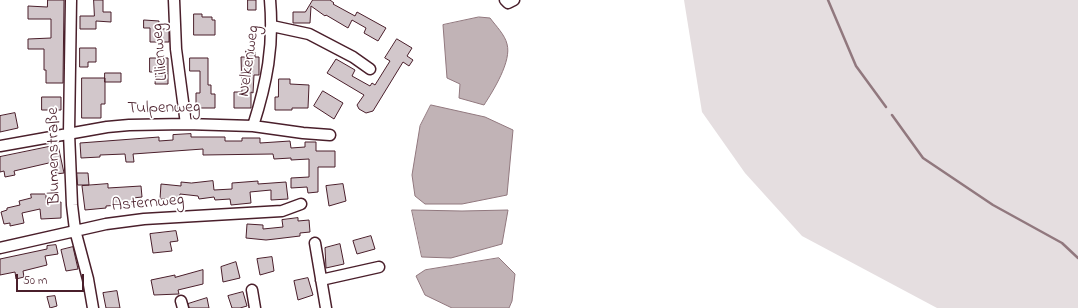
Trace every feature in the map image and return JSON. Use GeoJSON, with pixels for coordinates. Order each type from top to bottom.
{"type":"FeatureCollection","features":[{"type":"Feature","properties":{"kind":"street","name":"Blumenstraße"},"geometry":{"type":"LineString","coordinates":[[70,0],[69,133],[72,205],[75,230],[88,279],[93,308]]}},
{"type":"Feature","properties":{"kind":"street","name":"Lilienweg"},"geometry":{"type":"LineString","coordinates":[[174,0],[176,49],[186,124]]}},
{"type":"Feature","properties":{"kind":"street","name":"Nelkenweg"},"geometry":{"type":"LineString","coordinates":[[253,126],[262,100],[267,75],[272,26],[270,0]]}},
{"type":"Feature","properties":{"kind":"street"},"geometry":{"type":"LineString","coordinates":[[272,26],[309,34],[354,57],[370,69]]}},
{"type":"Feature","properties":{"kind":"street","name":"Tulpenweg"},"geometry":{"type":"LineString","coordinates":[[0,146],[107,127],[186,124],[253,126],[303,134],[330,135]]}},
{"type":"Feature","properties":{"kind":"street","name":"Asternweg"},"geometry":{"type":"LineString","coordinates":[[0,248],[106,224],[144,219],[282,211],[301,204]]}},
{"type":"Feature","properties":{"kind":"street"},"geometry":{"type":"LineString","coordinates":[[315,243],[321,280],[323,307]]}},
{"type":"Feature","properties":{"kind":"street"},"geometry":{"type":"LineString","coordinates":[[321,280],[379,267]]}},
{"type":"Feature","properties":{"kind":"street"},"geometry":{"type":"LineString","coordinates":[[252,290],[255,308]]}},
{"type":"Feature","properties":{"kind":"shaded area"},"geometry":{"type":"Polygon","coordinates":[[[684,0],[1078,0],[1078,308],[937,308],[802,236],[745,173],[702,112],[684,0]]]}},
{"type":"Feature","properties":{"kind":"shaded area"},"geometry":{"type":"Polygon","coordinates":[[[479,17],[490,18],[504,37],[508,51],[501,76],[484,105],[459,98],[460,84],[447,78],[443,25],[479,17]]]}},
{"type":"Feature","properties":{"kind":"shaded area"},"geometry":{"type":"Polygon","coordinates":[[[431,105],[485,117],[513,130],[507,195],[462,204],[425,204],[415,196],[412,175],[420,126],[431,105]]]}},
{"type":"Feature","properties":{"kind":"shaded area"},"geometry":{"type":"Polygon","coordinates":[[[412,210],[508,210],[502,244],[451,258],[422,257],[412,210]]]}},
{"type":"Feature","properties":{"kind":"shaded area"},"geometry":{"type":"Polygon","coordinates":[[[499,258],[515,274],[512,301],[509,308],[452,308],[425,295],[416,276],[425,270],[499,258]]]}},
{"type":"Feature","properties":{"kind":"building"},"geometry":{"type":"Polygon","coordinates":[[[48,0],[64,0],[63,83],[46,83],[46,70],[44,70],[44,49],[28,49],[28,39],[51,38],[51,19],[28,19],[28,6],[47,7],[48,0]]]}},
{"type":"Feature","properties":{"kind":"building"},"geometry":{"type":"Polygon","coordinates":[[[94,0],[103,0],[103,12],[111,12],[111,22],[96,21],[96,29],[80,29],[80,16],[94,16],[94,0]]]}},
{"type":"Feature","properties":{"kind":"building"},"geometry":{"type":"Polygon","coordinates":[[[248,0],[256,0],[256,10],[248,10],[248,0]]]}},
{"type":"Feature","properties":{"kind":"building"},"geometry":{"type":"Polygon","coordinates":[[[313,0],[330,0],[334,3],[333,4],[355,16],[357,12],[386,28],[378,41],[364,33],[366,28],[352,20],[348,28],[326,15],[325,16],[311,6],[310,23],[293,23],[293,12],[305,12],[313,0]]]}},
{"type":"Feature","properties":{"kind":"building"},"geometry":{"type":"Polygon","coordinates":[[[194,14],[202,14],[202,17],[212,17],[212,20],[215,20],[215,35],[194,35],[194,14]]]}},
{"type":"Feature","properties":{"kind":"building"},"geometry":{"type":"Polygon","coordinates":[[[144,20],[159,21],[158,29],[169,29],[169,42],[150,42],[150,28],[144,28],[144,20]]]}},
{"type":"Feature","properties":{"kind":"building"},"geometry":{"type":"Polygon","coordinates":[[[397,39],[412,48],[407,56],[413,60],[409,66],[403,62],[373,111],[366,113],[359,109],[357,105],[364,95],[327,73],[336,59],[355,70],[352,76],[370,86],[372,83],[375,85],[390,61],[385,58],[397,39]]]}},
{"type":"Feature","properties":{"kind":"building"},"geometry":{"type":"Polygon","coordinates":[[[80,48],[96,48],[96,62],[88,62],[88,67],[80,67],[80,48]]]}},
{"type":"Feature","properties":{"kind":"building"},"geometry":{"type":"Polygon","coordinates":[[[246,51],[255,52],[255,57],[259,57],[259,75],[254,75],[253,93],[251,92],[251,108],[234,108],[234,92],[242,92],[241,57],[246,57],[246,51]]]}},
{"type":"Feature","properties":{"kind":"building"},"geometry":{"type":"Polygon","coordinates":[[[150,58],[168,58],[168,84],[155,84],[156,72],[150,72],[150,58]]]}},
{"type":"Feature","properties":{"kind":"building"},"geometry":{"type":"Polygon","coordinates":[[[190,58],[208,58],[208,85],[211,85],[211,94],[215,94],[215,108],[196,108],[196,93],[200,93],[200,71],[190,71],[190,58]]]}},
{"type":"Feature","properties":{"kind":"building"},"geometry":{"type":"Polygon","coordinates":[[[105,73],[121,73],[121,82],[105,82],[105,73]]]}},
{"type":"Feature","properties":{"kind":"building"},"geometry":{"type":"Polygon","coordinates":[[[82,78],[105,78],[105,104],[101,104],[101,118],[82,118],[82,78]]]}},
{"type":"Feature","properties":{"kind":"building"},"geometry":{"type":"Polygon","coordinates":[[[279,79],[290,79],[290,84],[309,85],[308,108],[275,110],[275,97],[278,97],[279,79]]]}},
{"type":"Feature","properties":{"kind":"building"},"geometry":{"type":"Polygon","coordinates":[[[323,91],[343,103],[334,119],[314,106],[323,91]]]}},
{"type":"Feature","properties":{"kind":"building"},"geometry":{"type":"Polygon","coordinates":[[[42,97],[61,97],[61,110],[42,110],[42,97]]]}},
{"type":"Feature","properties":{"kind":"building"},"geometry":{"type":"Polygon","coordinates":[[[15,113],[18,128],[0,132],[0,116],[15,113]]]}},
{"type":"Feature","properties":{"kind":"building"},"geometry":{"type":"Polygon","coordinates":[[[191,134],[191,137],[225,137],[225,141],[242,141],[242,138],[260,138],[260,143],[290,141],[291,148],[305,147],[305,142],[316,142],[316,151],[335,151],[335,167],[318,167],[318,192],[308,193],[307,187],[291,188],[291,178],[309,177],[309,159],[274,159],[273,154],[203,155],[203,149],[133,154],[134,162],[126,162],[125,154],[100,155],[100,157],[81,158],[80,143],[159,137],[159,141],[173,140],[173,135],[191,134]]]}},
{"type":"Feature","properties":{"kind":"building"},"geometry":{"type":"Polygon","coordinates":[[[58,145],[64,173],[56,174],[53,162],[14,171],[15,175],[5,177],[4,171],[0,172],[0,157],[58,145]]]}},
{"type":"Feature","properties":{"kind":"building"},"geometry":{"type":"Polygon","coordinates":[[[77,173],[88,173],[89,185],[78,185],[77,173]]]}},
{"type":"Feature","properties":{"kind":"building"},"geometry":{"type":"Polygon","coordinates":[[[213,181],[214,190],[232,189],[232,183],[258,181],[258,184],[286,182],[288,199],[271,200],[271,190],[250,192],[251,203],[231,205],[230,199],[215,200],[214,197],[199,199],[198,196],[180,194],[179,200],[160,199],[161,184],[181,186],[181,182],[191,183],[213,181]]]}},
{"type":"Feature","properties":{"kind":"building"},"geometry":{"type":"Polygon","coordinates":[[[108,184],[108,188],[141,186],[142,197],[133,198],[133,204],[106,206],[106,208],[85,210],[82,186],[108,184]]]}},
{"type":"Feature","properties":{"kind":"building"},"geometry":{"type":"Polygon","coordinates":[[[343,184],[346,201],[329,206],[326,186],[343,184]]]}},
{"type":"Feature","properties":{"kind":"building"},"geometry":{"type":"Polygon","coordinates":[[[31,194],[46,194],[46,203],[61,202],[61,218],[41,219],[40,209],[22,213],[24,223],[10,226],[10,223],[4,224],[1,212],[7,210],[7,208],[20,205],[19,201],[31,198],[31,194]]]}},
{"type":"Feature","properties":{"kind":"building"},"geometry":{"type":"Polygon","coordinates":[[[298,218],[298,221],[309,220],[310,232],[300,233],[300,236],[266,240],[246,238],[247,224],[263,225],[263,229],[283,227],[282,220],[298,218]]]}},
{"type":"Feature","properties":{"kind":"building"},"geometry":{"type":"Polygon","coordinates":[[[176,231],[178,241],[170,242],[172,251],[153,253],[150,234],[176,231]]]}},
{"type":"Feature","properties":{"kind":"building"},"geometry":{"type":"Polygon","coordinates":[[[371,236],[375,249],[357,254],[353,241],[371,236]]]}},
{"type":"Feature","properties":{"kind":"building"},"geometry":{"type":"Polygon","coordinates":[[[340,244],[344,264],[326,268],[325,248],[340,244]]]}},
{"type":"Feature","properties":{"kind":"building"},"geometry":{"type":"Polygon","coordinates":[[[56,245],[58,254],[45,256],[47,265],[23,271],[24,277],[16,279],[15,272],[0,275],[0,259],[47,249],[47,246],[56,245]]]}},
{"type":"Feature","properties":{"kind":"building"},"geometry":{"type":"Polygon","coordinates":[[[73,247],[78,269],[66,271],[61,250],[73,247]]]}},
{"type":"Feature","properties":{"kind":"building"},"geometry":{"type":"Polygon","coordinates":[[[272,257],[274,271],[260,275],[257,259],[272,257]]]}},
{"type":"Feature","properties":{"kind":"building"},"geometry":{"type":"Polygon","coordinates":[[[236,262],[240,278],[223,282],[221,267],[236,262]]]}},
{"type":"Feature","properties":{"kind":"building"},"geometry":{"type":"Polygon","coordinates":[[[203,270],[203,284],[178,290],[179,294],[154,295],[151,280],[175,275],[175,277],[203,270]]]}},
{"type":"Feature","properties":{"kind":"building"},"geometry":{"type":"Polygon","coordinates":[[[308,278],[313,295],[298,300],[294,281],[308,278]]]}},
{"type":"Feature","properties":{"kind":"building"},"geometry":{"type":"Polygon","coordinates":[[[117,291],[120,308],[106,308],[103,293],[117,291]]]}},
{"type":"Feature","properties":{"kind":"building"},"geometry":{"type":"Polygon","coordinates":[[[243,292],[247,306],[232,308],[228,296],[243,292]]]}},
{"type":"Feature","properties":{"kind":"building"},"geometry":{"type":"Polygon","coordinates":[[[55,296],[57,306],[50,308],[47,297],[55,296]]]}},
{"type":"Feature","properties":{"kind":"building"},"geometry":{"type":"Polygon","coordinates":[[[207,298],[209,308],[189,308],[188,304],[207,298]]]}},
{"type":"Feature","properties":{"kind":"waterway"},"geometry":{"type":"LineString","coordinates":[[828,0],[856,66],[886,107]]}},
{"type":"Feature","properties":{"kind":"waterway"},"geometry":{"type":"LineString","coordinates":[[892,115],[923,158],[993,205],[1062,243],[1078,258]]}}]}
